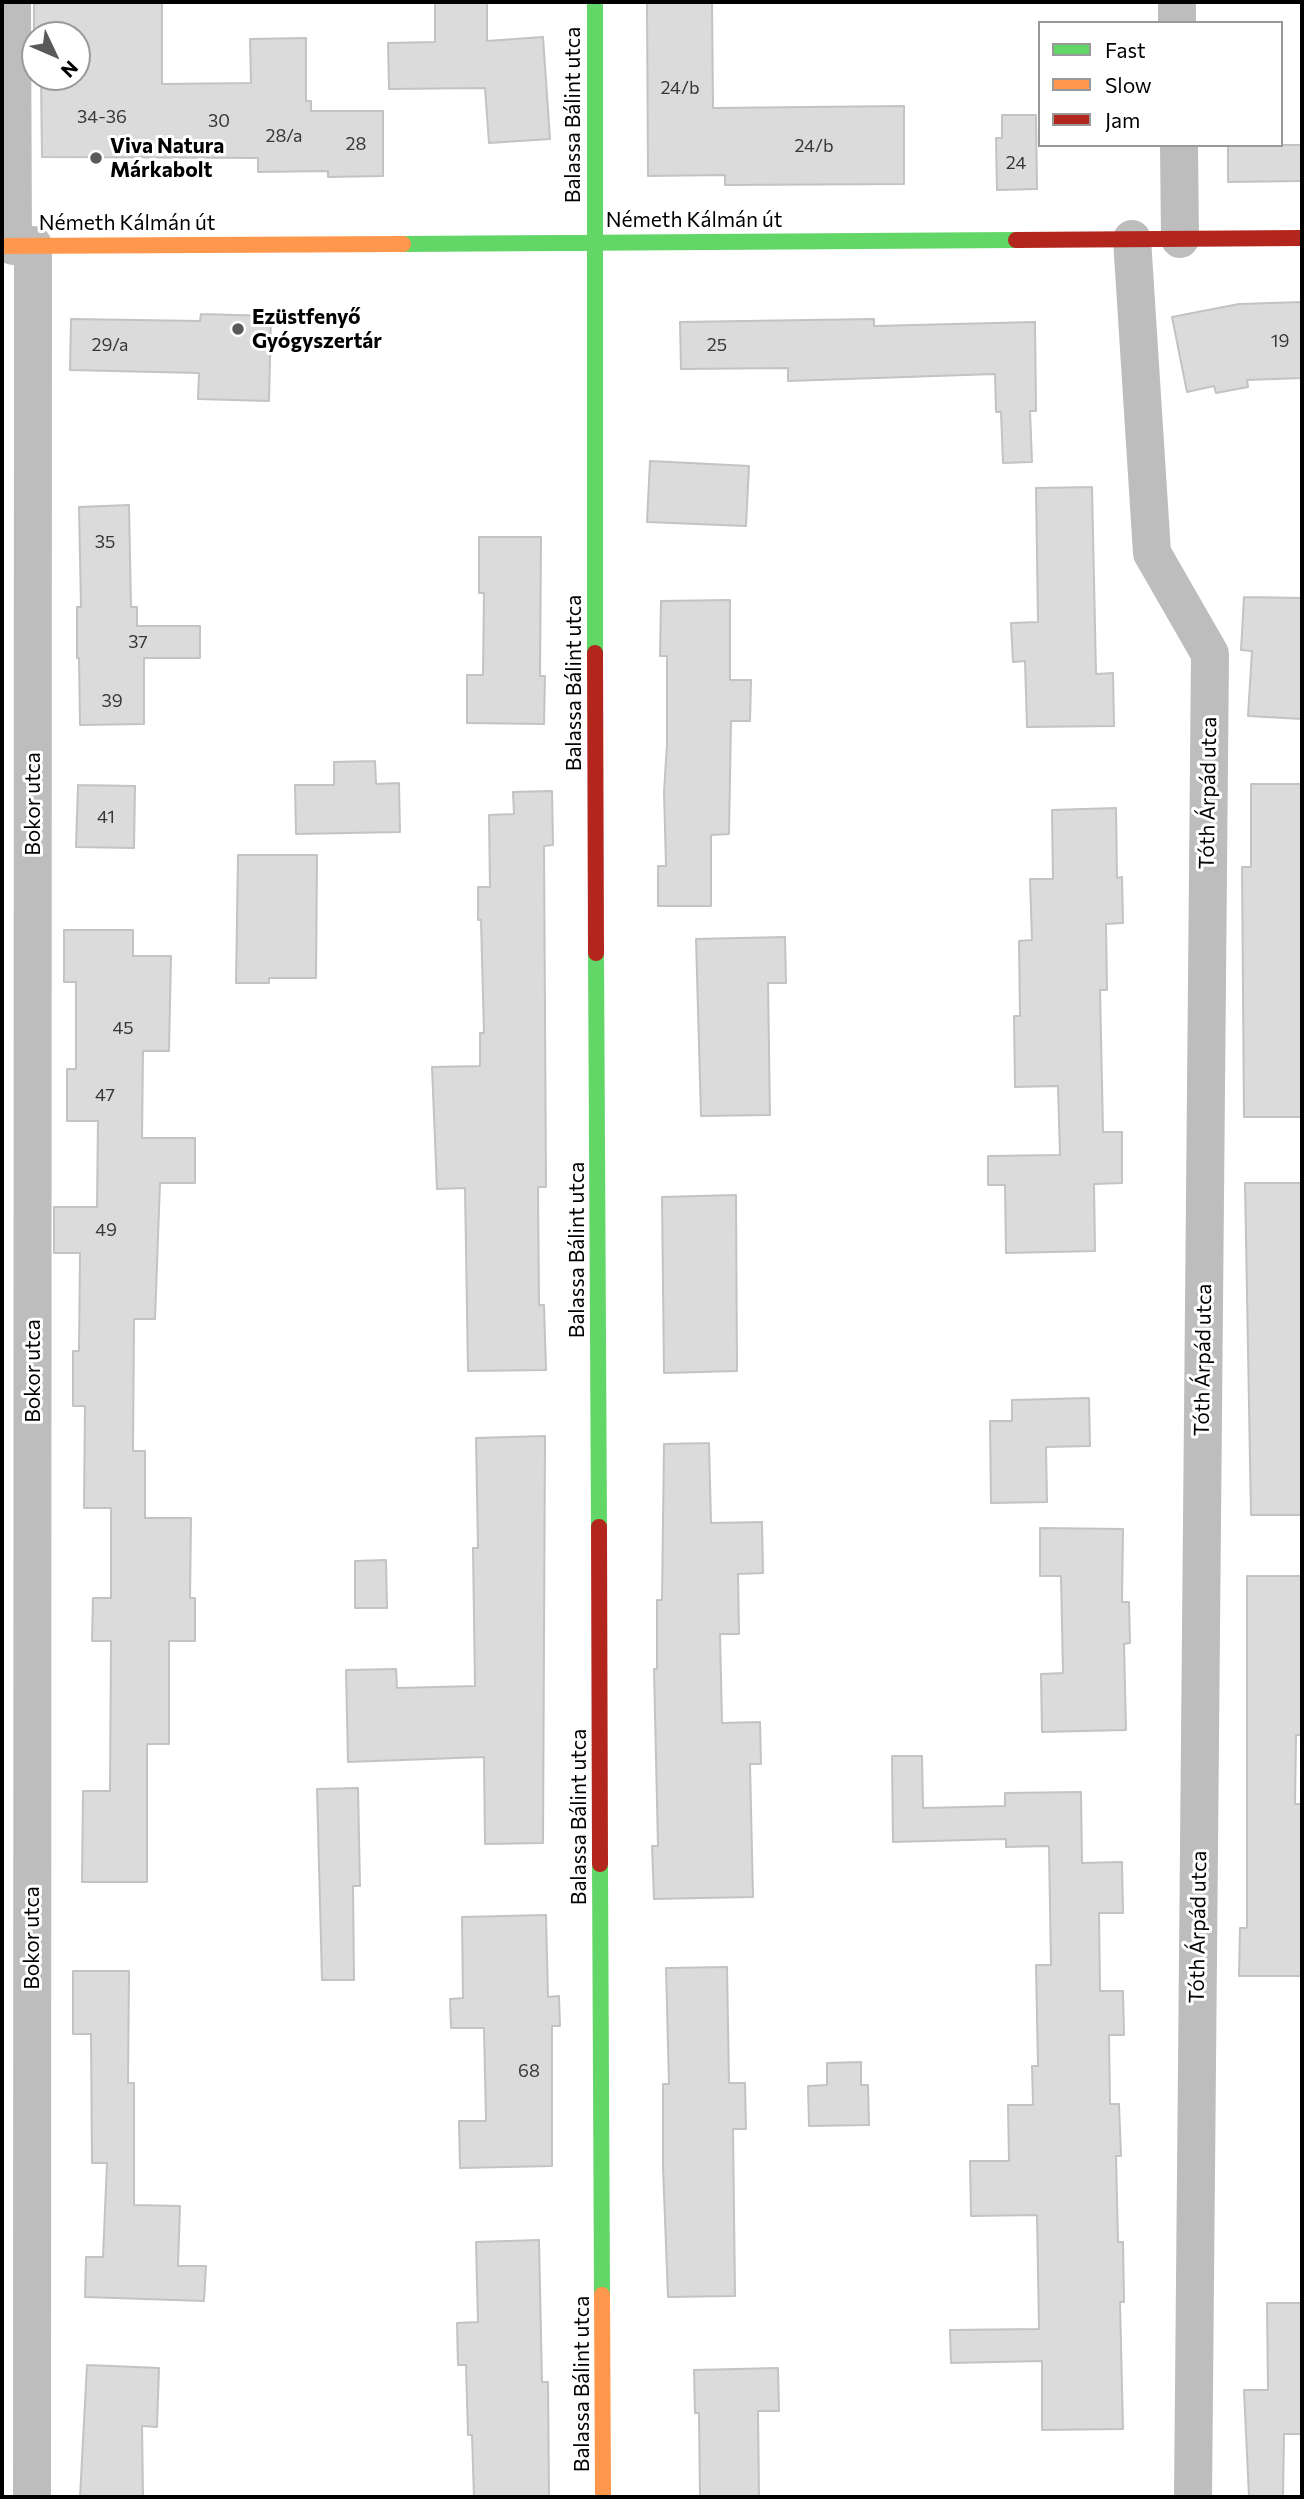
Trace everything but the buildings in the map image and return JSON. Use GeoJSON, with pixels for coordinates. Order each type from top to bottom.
{"type":"FeatureCollection","features":[{"type":"Feature","properties":{"kind":"street","name":"Bokor utca"},"geometry":{"type":"LineString","coordinates":[[12,2],[32,2497]]}},
{"type":"Feature","properties":{"kind":"street","name":"Balassa Bálint utca"},"geometry":{"type":"LineString","coordinates":[[595,2],[593,242],[603,2497]]}},
{"type":"Feature","properties":{"kind":"street"},"geometry":{"type":"LineString","coordinates":[[1177,2],[1177,21]]}},
{"type":"Feature","properties":{"kind":"street"},"geometry":{"type":"LineString","coordinates":[[1179,147],[1180,239]]}},
{"type":"Feature","properties":{"kind":"street","name":"Németh Kálmán út"},"geometry":{"type":"LineString","coordinates":[[16,245],[1302,238]]}},
{"type":"Feature","properties":{"kind":"street","name":"Tóth Árpád utca"},"geometry":{"type":"LineString","coordinates":[[1132,239],[1152,553],[1210,654],[1193,2497]]}},
{"type":"Feature","properties":{"kind":"traffic: fast"},"geometry":{"type":"LineString","coordinates":[[595,2],[595,653]]}},
{"type":"Feature","properties":{"kind":"traffic: fast"},"geometry":{"type":"LineString","coordinates":[[403,244],[1016,240]]}},
{"type":"Feature","properties":{"kind":"traffic: fast"},"geometry":{"type":"LineString","coordinates":[[596,953],[599,1527]]}},
{"type":"Feature","properties":{"kind":"traffic: fast"},"geometry":{"type":"LineString","coordinates":[[600,1864],[602,2295]]}},
{"type":"Feature","properties":{"kind":"traffic: slow"},"geometry":{"type":"LineString","coordinates":[[2,246],[403,244]]}},
{"type":"Feature","properties":{"kind":"traffic: slow"},"geometry":{"type":"LineString","coordinates":[[602,2295],[603,2497]]}},
{"type":"Feature","properties":{"kind":"traffic: jam"},"geometry":{"type":"LineString","coordinates":[[1016,240],[1302,238]]}},
{"type":"Feature","properties":{"kind":"traffic: jam"},"geometry":{"type":"LineString","coordinates":[[595,653],[596,953]]}},
{"type":"Feature","properties":{"kind":"traffic: jam"},"geometry":{"type":"LineString","coordinates":[[599,1527],[600,1864]]}},
{"type":"Feature","properties":{"kind":"place","name":"Viva Natura Márkabolt"},"geometry":{"type":"Point","coordinates":[96,158]}},
{"type":"Feature","properties":{"kind":"place","name":"Ezüstfenyő Gyógyszertár"},"geometry":{"type":"Point","coordinates":[238,329]}}]}
